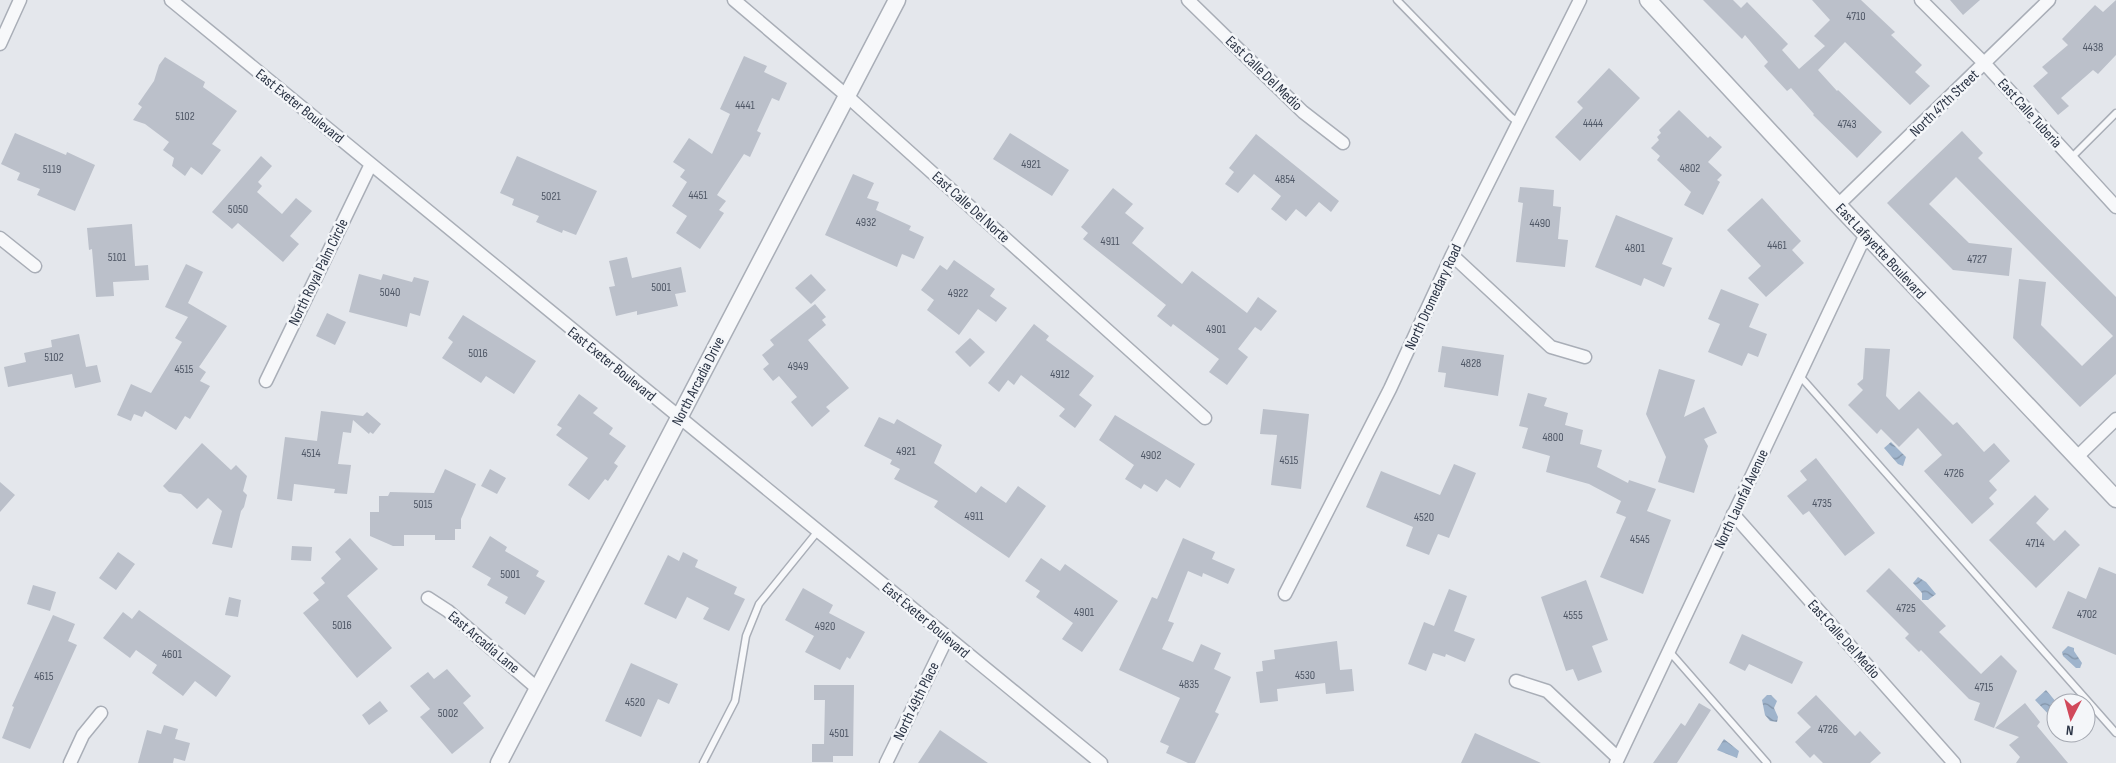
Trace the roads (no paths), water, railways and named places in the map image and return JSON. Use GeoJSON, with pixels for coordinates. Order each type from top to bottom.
{"type":"FeatureCollection","features":[{"type":"Feature","properties":{"kind":"street"},"geometry":{"type":"LineString","coordinates":[[0,44],[20,0]]}},
{"type":"Feature","properties":{"kind":"street","name":"East Exeter Boulevard"},"geometry":{"type":"LineString","coordinates":[[172,0],[1101,763]]}},
{"type":"Feature","properties":{"kind":"street","name":"East Calle Del Norte"},"geometry":{"type":"LineString","coordinates":[[734,0],[847,96],[1206,418]]}},
{"type":"Feature","properties":{"kind":"street","name":"North Arcadia Drive"},"geometry":{"type":"LineString","coordinates":[[500,763],[897,0]]}},
{"type":"Feature","properties":{"kind":"street","name":"East Calle Del Medio"},"geometry":{"type":"LineString","coordinates":[[1188,0],[1304,112],[1343,143]]}},
{"type":"Feature","properties":{"kind":"street","name":"North Dromedary Road"},"geometry":{"type":"LineString","coordinates":[[1285,594],[1390,389],[1452,255],[1580,0]]}},
{"type":"Feature","properties":{"kind":"street","name":"East Lafayette Boulevard"},"geometry":{"type":"LineString","coordinates":[[1648,0],[1838,205],[2116,499]]}},
{"type":"Feature","properties":{"kind":"street","name":"East Calle Tuberia"},"geometry":{"type":"LineString","coordinates":[[1921,0],[1985,64],[2116,208]]}},
{"type":"Feature","properties":{"kind":"street","name":"North 47th Street"},"geometry":{"type":"LineString","coordinates":[[1838,205],[2049,0]]}},
{"type":"Feature","properties":{"kind":"street","name":"North Royal Palm Circle"},"geometry":{"type":"LineString","coordinates":[[266,382],[371,164]]}},
{"type":"Feature","properties":{"kind":"street","name":"North Launfal Avenue"},"geometry":{"type":"LineString","coordinates":[[1617,761],[1866,234]]}},
{"type":"Feature","properties":{"kind":"street"},"geometry":{"type":"LineString","coordinates":[[0,238],[35,266]]}},
{"type":"Feature","properties":{"kind":"street"},"geometry":{"type":"LineString","coordinates":[[1452,255],[1550,346],[1584,357]]}},
{"type":"Feature","properties":{"kind":"street"},"geometry":{"type":"LineString","coordinates":[[2076,458],[2116,419]]}},
{"type":"Feature","properties":{"kind":"street","name":"East Calle Del Medio"},"geometry":{"type":"LineString","coordinates":[[1734,514],[1954,763]]}},
{"type":"Feature","properties":{"kind":"street","name":"East Arcadia Lane"},"geometry":{"type":"LineString","coordinates":[[428,598],[448,612],[538,688]]}},
{"type":"Feature","properties":{"kind":"street","name":"North 49th Place"},"geometry":{"type":"LineString","coordinates":[[886,763],[947,638]]}},
{"type":"Feature","properties":{"kind":"street"},"geometry":{"type":"LineString","coordinates":[[1516,681],[1548,691],[1617,761]]}},
{"type":"Feature","properties":{"kind":"street"},"geometry":{"type":"LineString","coordinates":[[70,763],[83,735],[101,713]]}},
{"type":"Feature","properties":{"kind":"lane"},"geometry":{"type":"LineString","coordinates":[[1397,0],[1511,118],[1519,123]]}},
{"type":"Feature","properties":{"kind":"lane"},"geometry":{"type":"LineString","coordinates":[[2071,158],[2116,113]]}},
{"type":"Feature","properties":{"kind":"lane"},"geometry":{"type":"LineString","coordinates":[[1799,375],[2116,734]]}},
{"type":"Feature","properties":{"kind":"lane"},"geometry":{"type":"LineString","coordinates":[[703,763],[735,701],[746,636],[759,604],[818,531]]}},
{"type":"Feature","properties":{"kind":"lane"},"geometry":{"type":"LineString","coordinates":[[1669,651],[1767,763]]}},
{"type":"Feature","properties":{"kind":"water"},"geometry":{"type":"Polygon","coordinates":[[[1891,442],[1906,457],[1903,466],[1898,464],[1884,448],[1891,442]]]}},
{"type":"Feature","properties":{"kind":"water"},"geometry":{"type":"Polygon","coordinates":[[[1918,577],[1926,582],[1936,594],[1928,600],[1922,600],[1922,593],[1913,583],[1918,577]]]}},
{"type":"Feature","properties":{"kind":"water"},"geometry":{"type":"Polygon","coordinates":[[[2068,646],[2074,648],[2082,663],[2080,668],[2076,668],[2063,656],[2062,652],[2068,646]]]}},
{"type":"Feature","properties":{"kind":"water"},"geometry":{"type":"Polygon","coordinates":[[[2046,690],[2049,693],[2046,693],[2046,712],[2035,700],[2046,690]]]}},
{"type":"Feature","properties":{"kind":"water"},"geometry":{"type":"Polygon","coordinates":[[[1767,695],[1771,695],[1777,701],[1774,708],[1778,717],[1777,722],[1770,721],[1765,715],[1762,700],[1767,695]]]}},
{"type":"Feature","properties":{"kind":"water"},"geometry":{"type":"Polygon","coordinates":[[[1724,739],[1739,751],[1737,758],[1717,750],[1724,739]]]}}]}
